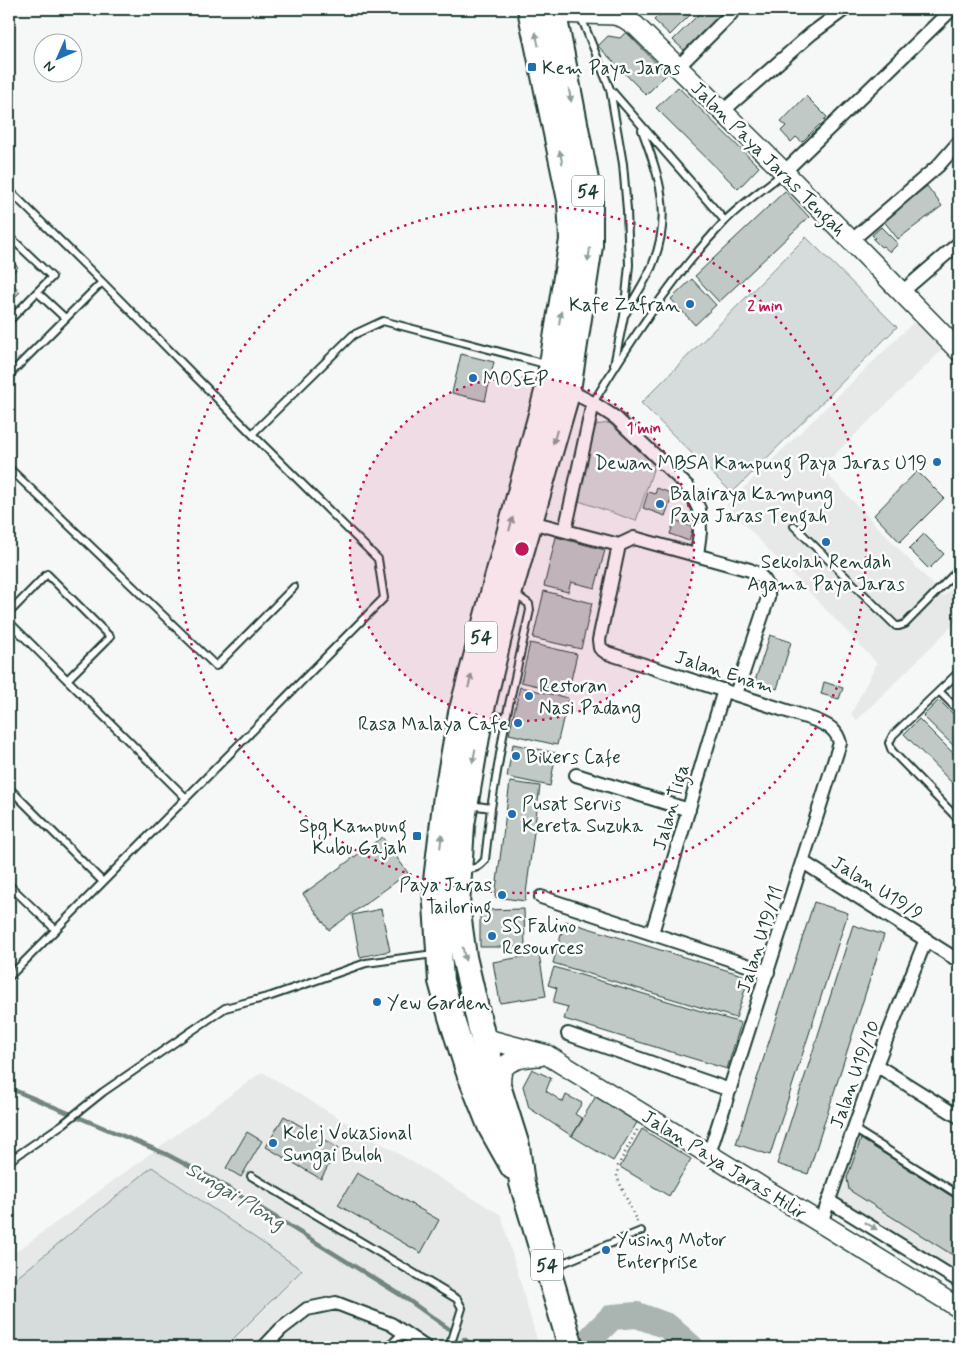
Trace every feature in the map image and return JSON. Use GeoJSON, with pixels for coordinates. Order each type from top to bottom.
{"type":"FeatureCollection","features":[{"type":"Feature","properties":{"kind":"highway","name":"54"},"geometry":{"type":"LineString","coordinates":[[522,1183],[491,1128],[468,1070],[451,1018],[441,980],[435,889],[446,796],[462,713],[564,376],[572,240],[570,200],[530,9]]}},
{"type":"Feature","properties":{"kind":"highway","name":"54"},"geometry":{"type":"LineString","coordinates":[[554,11],[590,201],[590,246],[564,376],[531,522],[510,591],[481,713],[462,825],[457,906],[458,926],[483,1038],[517,1146],[522,1183],[571,1347]]}},
{"type":"Feature","properties":{"kind":"highway"},"geometry":{"type":"LineString","coordinates":[[435,889],[455,997],[465,1023],[472,1031],[483,1038],[476,1049],[475,1065],[490,1115],[491,1128]]}},
{"type":"Feature","properties":{"kind":"street"},"geometry":{"type":"LineString","coordinates":[[678,68],[735,9]]}},
{"type":"Feature","properties":{"kind":"street"},"geometry":{"type":"LineString","coordinates":[[722,111],[810,34],[845,9]]}},
{"type":"Feature","properties":{"kind":"street"},"geometry":{"type":"LineString","coordinates":[[784,172],[952,9]]}},
{"type":"Feature","properties":{"kind":"street","name":"Jalan Paya Jaras Tengah"},"geometry":{"type":"LineString","coordinates":[[554,11],[614,15],[624,18],[636,26],[784,172],[959,352]]}},
{"type":"Feature","properties":{"kind":"street"},"geometry":{"type":"LineString","coordinates":[[851,240],[938,166],[959,142]]}},
{"type":"Feature","properties":{"kind":"street"},"geometry":{"type":"LineString","coordinates":[[902,292],[959,243]]}},
{"type":"Feature","properties":{"kind":"street"},"geometry":{"type":"LineString","coordinates":[[531,522],[619,545],[634,538],[696,554],[700,532],[700,509],[688,487],[616,418],[593,402],[564,376]]}},
{"type":"Feature","properties":{"kind":"street"},"geometry":{"type":"LineString","coordinates":[[565,531],[593,402]]}},
{"type":"Feature","properties":{"kind":"street","name":"Jalan Enam"},"geometry":{"type":"LineString","coordinates":[[619,545],[599,640],[600,648],[607,653],[815,720],[828,726],[837,734]]}},
{"type":"Feature","properties":{"kind":"street","name":"Jalan Tiga"},"geometry":{"type":"LineString","coordinates":[[652,933],[689,810],[730,692],[768,598],[767,582],[760,574],[696,554]]}},
{"type":"Feature","properties":{"kind":"street","name":"Jalan U19/11"},"geometry":{"type":"LineString","coordinates":[[709,1154],[838,752],[840,743],[837,734]]}},
{"type":"Feature","properties":{"kind":"street"},"geometry":{"type":"LineString","coordinates":[[576,775],[689,810]]}},
{"type":"Feature","properties":{"kind":"street","name":"Jalan U19/9"},"geometry":{"type":"LineString","coordinates":[[803,862],[959,961]]}},
{"type":"Feature","properties":{"kind":"street"},"geometry":{"type":"LineString","coordinates":[[541,897],[768,972]]}},
{"type":"Feature","properties":{"kind":"street","name":"Jalan U19/10"},"geometry":{"type":"LineString","coordinates":[[821,1223],[876,1065],[926,939]]}},
{"type":"Feature","properties":{"kind":"street"},"geometry":{"type":"LineString","coordinates":[[568,1034],[730,1090]]}},
{"type":"Feature","properties":{"kind":"street","name":"Jalan Paya Jaras Hilir"},"geometry":{"type":"LineString","coordinates":[[483,1038],[547,1055],[959,1308]]}},
{"type":"Feature","properties":{"kind":"street"},"geometry":{"type":"LineString","coordinates":[[500,1094],[502,1071],[511,1062],[522,1057],[547,1055]]}},
{"type":"Feature","properties":{"kind":"street"},"geometry":{"type":"LineString","coordinates":[[876,1065],[959,1117]]}},
{"type":"Feature","properties":{"kind":"street"},"geometry":{"type":"LineString","coordinates":[[829,1201],[959,1281]]}},
{"type":"Feature","properties":{"kind":"street"},"geometry":{"type":"LineString","coordinates":[[264,1347],[281,1329],[307,1309],[336,1304],[390,1324],[425,1347]]}},
{"type":"Feature","properties":{"kind":"lane"},"geometry":{"type":"LineString","coordinates":[[589,12],[593,50],[610,89],[627,210],[629,265],[624,316],[613,369]]}},
{"type":"Feature","properties":{"kind":"lane"},"geometry":{"type":"LineString","coordinates":[[610,89],[725,221]]}},
{"type":"Feature","properties":{"kind":"lane"},"geometry":{"type":"LineString","coordinates":[[624,316],[652,267],[662,236],[664,204],[658,174],[641,126]]}},
{"type":"Feature","properties":{"kind":"lane"},"geometry":{"type":"LineString","coordinates":[[593,402],[613,369],[672,283],[725,221],[784,172]]}},
{"type":"Feature","properties":{"kind":"lane"},"geometry":{"type":"LineString","coordinates":[[9,190],[378,559],[384,598],[9,977]]}},
{"type":"Feature","properties":{"kind":"lane"},"geometry":{"type":"LineString","coordinates":[[9,236],[52,277],[9,321]]}},
{"type":"Feature","properties":{"kind":"lane"},"geometry":{"type":"LineString","coordinates":[[9,375],[102,282]]}},
{"type":"Feature","properties":{"kind":"lane"},"geometry":{"type":"LineString","coordinates":[[37,292],[66,318]]}},
{"type":"Feature","properties":{"kind":"lane"},"geometry":{"type":"LineString","coordinates":[[252,434],[353,335],[383,321],[564,376]]}},
{"type":"Feature","properties":{"kind":"lane"},"geometry":{"type":"LineString","coordinates":[[9,468],[216,666],[294,587]]}},
{"type":"Feature","properties":{"kind":"lane"},"geometry":{"type":"LineString","coordinates":[[794,526],[896,626],[905,624],[959,569]]}},
{"type":"Feature","properties":{"kind":"lane"},"geometry":{"type":"LineString","coordinates":[[9,614],[47,574],[110,638],[67,680]]}},
{"type":"Feature","properties":{"kind":"lane"},"geometry":{"type":"LineString","coordinates":[[460,868],[473,869],[480,866],[485,860],[491,808],[506,718],[530,610],[527,601],[510,591]]}},
{"type":"Feature","properties":{"kind":"lane"},"geometry":{"type":"LineString","coordinates":[[9,622],[186,798]]}},
{"type":"Feature","properties":{"kind":"lane"},"geometry":{"type":"LineString","coordinates":[[959,672],[890,739],[890,747],[959,820]]}},
{"type":"Feature","properties":{"kind":"lane"},"geometry":{"type":"LineString","coordinates":[[939,691],[959,711]]}},
{"type":"Feature","properties":{"kind":"lane"},"geometry":{"type":"LineString","coordinates":[[481,713],[506,718]]}},
{"type":"Feature","properties":{"kind":"lane"},"geometry":{"type":"LineString","coordinates":[[9,788],[102,881]]}},
{"type":"Feature","properties":{"kind":"lane"},"geometry":{"type":"LineString","coordinates":[[466,804],[491,808]]}},
{"type":"Feature","properties":{"kind":"lane"},"geometry":{"type":"LineString","coordinates":[[9,885],[55,930]]}},
{"type":"Feature","properties":{"kind":"lane"},"geometry":{"type":"LineString","coordinates":[[9,1161],[224,1008],[271,996],[366,964],[438,954]]}},
{"type":"Feature","properties":{"kind":"lane"},"geometry":{"type":"LineString","coordinates":[[854,1130],[959,1195]]}},
{"type":"Feature","properties":{"kind":"lane"},"geometry":{"type":"LineString","coordinates":[[251,1176],[457,1299],[462,1308],[454,1338],[448,1347]]}},
{"type":"Feature","properties":{"kind":"lane"},"geometry":{"type":"LineString","coordinates":[[548,1269],[641,1231]]}},
{"type":"Feature","properties":{"kind":"lane"},"geometry":{"type":"LineString","coordinates":[[388,1347],[404,1332]]}},
{"type":"Feature","properties":{"kind":"path"},"geometry":{"type":"LineString","coordinates":[[641,1231],[616,1177],[618,1166],[645,1115]]}},
{"type":"Feature","properties":{"kind":"shaded area"},"geometry":{"type":"Polygon","coordinates":[[[806,237],[897,327],[732,493],[641,403],[806,237]]]}},
{"type":"Feature","properties":{"kind":"shaded area","name":"Sekolah Rendah Agama Paya Jaras"},"geometry":{"type":"Polygon","coordinates":[[[917,319],[945,347],[821,468],[944,596],[959,584],[959,619],[857,720],[851,714],[877,663],[726,505],[917,319]]]}},
{"type":"Feature","properties":{"kind":"shaded area"},"geometry":{"type":"Polygon","coordinates":[[[609,423],[655,464],[636,521],[576,500],[595,425],[609,423]]]}},
{"type":"Feature","properties":{"kind":"shaded area","name":"Kolej Vokasional Sungai Buloh"},"geometry":{"type":"Polygon","coordinates":[[[262,1072],[501,1215],[539,1347],[9,1347],[9,1257],[262,1072]]]}},
{"type":"Feature","properties":{"kind":"shaded area"},"geometry":{"type":"Polygon","coordinates":[[[857,1136],[959,1199],[959,1275],[836,1198],[857,1136]]]}},
{"type":"Feature","properties":{"kind":"shaded area"},"geometry":{"type":"Polygon","coordinates":[[[152,1167],[302,1270],[225,1347],[9,1347],[9,1284],[152,1167]]]}},
{"type":"Feature","properties":{"kind":"building"},"geometry":{"type":"Polygon","coordinates":[[[665,9],[696,9],[670,35],[654,20],[665,9]]]}},
{"type":"Feature","properties":{"kind":"building"},"geometry":{"type":"Polygon","coordinates":[[[704,9],[730,9],[687,53],[673,40],[704,9]]]}},
{"type":"Feature","properties":{"kind":"building"},"geometry":{"type":"Polygon","coordinates":[[[626,32],[667,74],[646,95],[598,46],[608,36],[620,38],[626,32]]]}},
{"type":"Feature","properties":{"kind":"building"},"geometry":{"type":"Polygon","coordinates":[[[678,87],[759,167],[738,189],[656,108],[678,87]]]}},
{"type":"Feature","properties":{"kind":"building"},"geometry":{"type":"Polygon","coordinates":[[[806,96],[827,117],[802,142],[796,137],[791,142],[781,131],[786,126],[781,122],[806,96]]]}},
{"type":"Feature","properties":{"kind":"building"},"geometry":{"type":"Polygon","coordinates":[[[927,186],[942,206],[898,239],[883,220],[927,186]]]}},
{"type":"Feature","properties":{"kind":"building"},"geometry":{"type":"Polygon","coordinates":[[[785,191],[809,217],[719,302],[695,276],[785,191]]]}},
{"type":"Feature","properties":{"kind":"building"},"geometry":{"type":"Polygon","coordinates":[[[881,227],[898,244],[890,252],[873,239],[875,238],[872,235],[881,227]]]}},
{"type":"Feature","properties":{"kind":"building"},"geometry":{"type":"Polygon","coordinates":[[[9,258],[18,267],[9,277],[9,258]]]}},
{"type":"Feature","properties":{"kind":"building"},"geometry":{"type":"Polygon","coordinates":[[[692,279],[716,305],[695,325],[671,299],[692,279]]]}},
{"type":"Feature","properties":{"kind":"building"},"geometry":{"type":"Polygon","coordinates":[[[9,280],[20,292],[9,303],[9,280]]]}},
{"type":"Feature","properties":{"kind":"building","name":"MOSEP"},"geometry":{"type":"Polygon","coordinates":[[[461,354],[494,362],[485,401],[452,393],[461,354]]]}},
{"type":"Feature","properties":{"kind":"building"},"geometry":{"type":"Polygon","coordinates":[[[917,471],[944,498],[900,542],[874,515],[917,471]]]}},
{"type":"Feature","properties":{"kind":"building"},"geometry":{"type":"Polygon","coordinates":[[[657,488],[673,494],[665,516],[643,508],[648,492],[655,494],[657,488]]]}},
{"type":"Feature","properties":{"kind":"building"},"geometry":{"type":"Polygon","coordinates":[[[675,520],[693,527],[689,541],[670,534],[675,520]]]}},
{"type":"Feature","properties":{"kind":"building"},"geometry":{"type":"Polygon","coordinates":[[[924,534],[944,554],[929,569],[909,549],[924,534]]]}},
{"type":"Feature","properties":{"kind":"building"},"geometry":{"type":"Polygon","coordinates":[[[556,537],[605,550],[595,588],[571,582],[568,592],[544,586],[556,537]]]}},
{"type":"Feature","properties":{"kind":"building"},"geometry":{"type":"Polygon","coordinates":[[[544,591],[592,603],[581,649],[533,638],[544,591]]]}},
{"type":"Feature","properties":{"kind":"building"},"geometry":{"type":"Polygon","coordinates":[[[770,635],[791,642],[777,689],[755,681],[770,635]]]}},
{"type":"Feature","properties":{"kind":"building"},"geometry":{"type":"Polygon","coordinates":[[[530,643],[577,654],[568,693],[521,682],[530,643]]]}},
{"type":"Feature","properties":{"kind":"building"},"geometry":{"type":"Polygon","coordinates":[[[824,682],[843,688],[839,699],[821,694],[824,682]]]}},
{"type":"Feature","properties":{"kind":"building"},"geometry":{"type":"Polygon","coordinates":[[[520,687],[568,698],[557,745],[509,734],[520,687]]]}},
{"type":"Feature","properties":{"kind":"building"},"geometry":{"type":"Polygon","coordinates":[[[939,700],[959,720],[959,751],[923,716],[939,700]]]}},
{"type":"Feature","properties":{"kind":"building"},"geometry":{"type":"Polygon","coordinates":[[[919,719],[959,759],[959,790],[904,734],[919,719]]]}},
{"type":"Feature","properties":{"kind":"building"},"geometry":{"type":"Polygon","coordinates":[[[513,744],[556,753],[550,786],[507,777],[513,744]]]}},
{"type":"Feature","properties":{"kind":"building"},"geometry":{"type":"Polygon","coordinates":[[[510,782],[540,786],[525,901],[495,897],[510,782]]]}},
{"type":"Feature","properties":{"kind":"building"},"geometry":{"type":"Polygon","coordinates":[[[382,837],[408,873],[329,930],[303,894],[382,837]]]}},
{"type":"Feature","properties":{"kind":"building"},"geometry":{"type":"Polygon","coordinates":[[[814,902],[848,913],[770,1155],[736,1144],[814,902]]]}},
{"type":"Feature","properties":{"kind":"building"},"geometry":{"type":"Polygon","coordinates":[[[381,909],[390,951],[360,957],[352,915],[381,909]]]}},
{"type":"Feature","properties":{"kind":"building"},"geometry":{"type":"Polygon","coordinates":[[[524,909],[525,947],[480,947],[480,910],[524,909]]]}},
{"type":"Feature","properties":{"kind":"building"},"geometry":{"type":"Polygon","coordinates":[[[565,921],[749,977],[736,1018],[553,963],[565,921]]]}},
{"type":"Feature","properties":{"kind":"building"},"geometry":{"type":"Polygon","coordinates":[[[853,925],[884,935],[808,1174],[777,1164],[853,925]]]}},
{"type":"Feature","properties":{"kind":"building"},"geometry":{"type":"Polygon","coordinates":[[[539,954],[546,996],[500,1003],[493,962],[539,954]]]}},
{"type":"Feature","properties":{"kind":"building"},"geometry":{"type":"Polygon","coordinates":[[[554,967],[741,1023],[727,1069],[564,1019],[568,1007],[553,1003],[557,988],[548,985],[554,967]]]}},
{"type":"Feature","properties":{"kind":"building"},"geometry":{"type":"Polygon","coordinates":[[[532,1069],[551,1078],[546,1091],[563,1102],[566,1095],[582,1103],[575,1114],[583,1119],[572,1136],[529,1108],[523,1086],[532,1069]]]}},
{"type":"Feature","properties":{"kind":"building"},"geometry":{"type":"Polygon","coordinates":[[[596,1096],[638,1121],[613,1161],[572,1136],[596,1096]]]}},
{"type":"Feature","properties":{"kind":"building"},"geometry":{"type":"Polygon","coordinates":[[[284,1116],[338,1148],[321,1179],[266,1147],[284,1116]]]}},
{"type":"Feature","properties":{"kind":"building"},"geometry":{"type":"Polygon","coordinates":[[[642,1129],[691,1159],[669,1196],[620,1167],[642,1129]]]}},
{"type":"Feature","properties":{"kind":"building"},"geometry":{"type":"Polygon","coordinates":[[[247,1132],[262,1141],[241,1177],[226,1168],[247,1132]]]}},
{"type":"Feature","properties":{"kind":"building"},"geometry":{"type":"Polygon","coordinates":[[[861,1139],[959,1201],[959,1259],[849,1190],[847,1178],[861,1139]]]}},
{"type":"Feature","properties":{"kind":"building"},"geometry":{"type":"Polygon","coordinates":[[[357,1173],[439,1220],[421,1253],[338,1205],[357,1173]]]}},
{"type":"Feature","properties":{"kind":"waterway","name":"Sungai Plong"},"geometry":{"type":"LineString","coordinates":[[9,1088],[166,1154],[215,1180],[404,1297],[449,1329]]}},
{"type":"Feature","properties":{"kind":"waterway","name":"Sungai Plong"},"geometry":{"type":"LineString","coordinates":[[593,1336],[612,1317],[637,1315],[667,1326],[691,1347]]}},
{"type":"Feature","properties":{"kind":"waterway","name":"Sungai Plong"},"geometry":{"type":"LineString","coordinates":[[464,1339],[476,1347]]}},
{"type":"Feature","properties":{"kind":"place","name":"Kem Paya Jaras"},"geometry":{"type":"Point","coordinates":[532,67]}},
{"type":"Feature","properties":{"kind":"place","name":"Kafe Zafran"},"geometry":{"type":"Point","coordinates":[690,304]}},
{"type":"Feature","properties":{"kind":"place","name":"MOSEP"},"geometry":{"type":"Point","coordinates":[473,378]}},
{"type":"Feature","properties":{"kind":"place","name":"Dewan MBSA Kampung Paya Jaras U19"},"geometry":{"type":"Point","coordinates":[937,462]}},
{"type":"Feature","properties":{"kind":"place","name":"Balairaya Kampung Paya Jaras Tengah"},"geometry":{"type":"Point","coordinates":[660,504]}},
{"type":"Feature","properties":{"kind":"place","name":"Sekolah Rendah Agama Paya Jaras"},"geometry":{"type":"Point","coordinates":[826,542]}},
{"type":"Feature","properties":{"kind":"place","name":"Restoran Nasi Padang"},"geometry":{"type":"Point","coordinates":[529,696]}},
{"type":"Feature","properties":{"kind":"place","name":"Rasa Malaya Cafe"},"geometry":{"type":"Point","coordinates":[518,723]}},
{"type":"Feature","properties":{"kind":"place","name":"Bikers Cafe"},"geometry":{"type":"Point","coordinates":[516,756]}},
{"type":"Feature","properties":{"kind":"place","name":"Pusat Servis Kereta Suzuka"},"geometry":{"type":"Point","coordinates":[512,814]}},
{"type":"Feature","properties":{"kind":"place","name":"Spg Kampung Kubu Gajah"},"geometry":{"type":"Point","coordinates":[417,836]}},
{"type":"Feature","properties":{"kind":"place","name":"Paya Jaras Tailoring"},"geometry":{"type":"Point","coordinates":[502,895]}},
{"type":"Feature","properties":{"kind":"place","name":"SS Falino Resources"},"geometry":{"type":"Point","coordinates":[492,936]}},
{"type":"Feature","properties":{"kind":"place","name":"Yew Garden"},"geometry":{"type":"Point","coordinates":[377,1002]}},
{"type":"Feature","properties":{"kind":"place","name":"Kolej Vokasional Sungai Buloh"},"geometry":{"type":"Point","coordinates":[273,1143]}},
{"type":"Feature","properties":{"kind":"place","name":"Yusing Motor Enterprise"},"geometry":{"type":"Point","coordinates":[606,1250]}}]}
